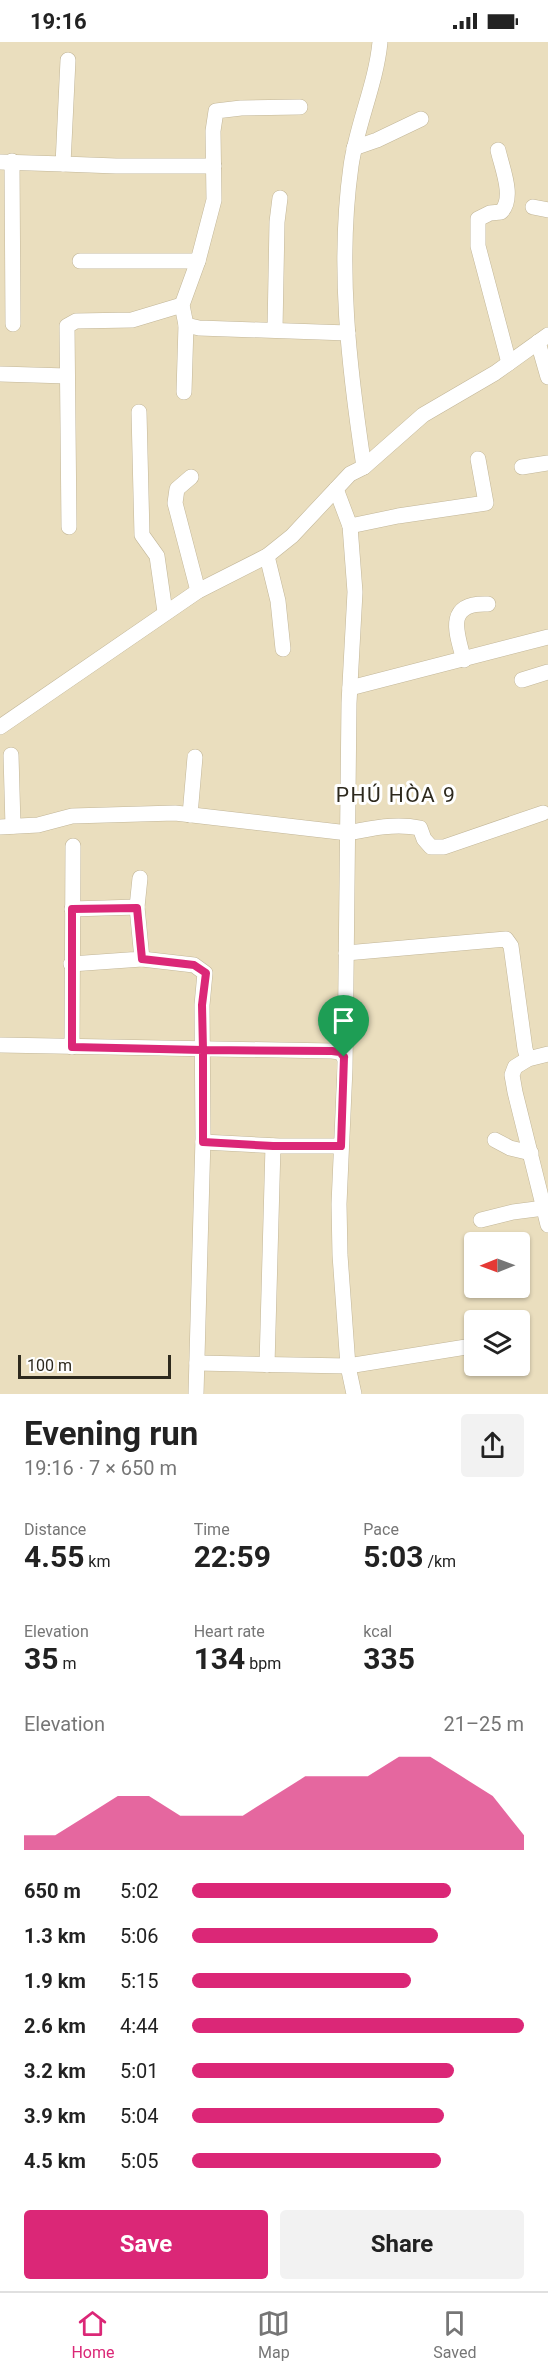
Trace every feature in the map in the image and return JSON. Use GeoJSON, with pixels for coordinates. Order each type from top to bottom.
{"type":"FeatureCollection","features":[{"type":"Feature","properties":{"kind":"street"},"geometry":{"type":"LineString","coordinates":[[364,467],[350,377],[344,242],[354,148],[378,61],[380,42]]}},
{"type":"Feature","properties":{"kind":"street"},"geometry":{"type":"LineString","coordinates":[[63,164],[68,60]]}},
{"type":"Feature","properties":{"kind":"street"},"geometry":{"type":"LineString","coordinates":[[184,392],[186,325],[182,305],[198,261],[214,200],[213,131],[216,111],[300,106]]}},
{"type":"Feature","properties":{"kind":"street"},"geometry":{"type":"LineString","coordinates":[[354,148],[422,119]]}},
{"type":"Feature","properties":{"kind":"street"},"geometry":{"type":"LineString","coordinates":[[498,150],[507,194],[506,207],[501,212],[490,213],[478,219],[478,246],[509,363]]}},
{"type":"Feature","properties":{"kind":"street"},"geometry":{"type":"LineString","coordinates":[[13,324],[6,161],[116,166],[214,166]]}},
{"type":"Feature","properties":{"kind":"street"},"geometry":{"type":"LineString","coordinates":[[275,330],[276,222],[280,198]]}},
{"type":"Feature","properties":{"kind":"street"},"geometry":{"type":"LineString","coordinates":[[80,261],[198,261]]}},
{"type":"Feature","properties":{"kind":"street"},"geometry":{"type":"LineString","coordinates":[[69,527],[67,326],[76,321],[132,320],[182,305]]}},
{"type":"Feature","properties":{"kind":"street"},"geometry":{"type":"LineString","coordinates":[[186,325],[199,328],[348,333]]}},
{"type":"Feature","properties":{"kind":"street"},"geometry":{"type":"LineString","coordinates":[[0,727],[165,612],[198,591],[267,556],[292,536],[350,474],[364,467],[423,415],[509,363],[543,338],[548,377]]}},
{"type":"Feature","properties":{"kind":"street"},"geometry":{"type":"LineString","coordinates":[[0,374],[67,376]]}},
{"type":"Feature","properties":{"kind":"street"},"geometry":{"type":"LineString","coordinates":[[139,412],[142,535],[157,556],[165,612]]}},
{"type":"Feature","properties":{"kind":"street"},"geometry":{"type":"LineString","coordinates":[[350,526],[398,516],[486,503],[478,459]]}},
{"type":"Feature","properties":{"kind":"street"},"geometry":{"type":"LineString","coordinates":[[522,467],[548,463]]}},
{"type":"Feature","properties":{"kind":"street"},"geometry":{"type":"LineString","coordinates":[[191,477],[177,489],[175,503],[198,591]]}},
{"type":"Feature","properties":{"kind":"street"},"geometry":{"type":"LineString","coordinates":[[336,489],[350,526],[355,592],[350,688],[344,1057],[339,1204],[340,1255],[348,1366],[354,1394]]}},
{"type":"Feature","properties":{"kind":"street"},"geometry":{"type":"LineString","coordinates":[[267,556],[278,601],[283,649]]}},
{"type":"Feature","properties":{"kind":"street"},"geometry":{"type":"LineString","coordinates":[[464,660],[456,635],[456,618],[461,609],[476,603],[488,604]]}},
{"type":"Feature","properties":{"kind":"street"},"geometry":{"type":"LineString","coordinates":[[350,688],[548,637]]}},
{"type":"Feature","properties":{"kind":"street"},"geometry":{"type":"LineString","coordinates":[[522,680],[548,672]]}},
{"type":"Feature","properties":{"kind":"street"},"geometry":{"type":"LineString","coordinates":[[11,755],[6,827],[38,825],[72,816],[175,813],[348,833],[376,827],[409,826],[420,828],[424,839],[431,847],[444,847],[543,813]]}},
{"type":"Feature","properties":{"kind":"street"},"geometry":{"type":"LineString","coordinates":[[190,815],[195,757]]}},
{"type":"Feature","properties":{"kind":"street"},"geometry":{"type":"LineString","coordinates":[[72,1047],[73,846]]}},
{"type":"Feature","properties":{"kind":"street"},"geometry":{"type":"LineString","coordinates":[[140,878],[137,908],[142,959]]}},
{"type":"Feature","properties":{"kind":"street"},"geometry":{"type":"LineString","coordinates":[[72,909],[137,908]]}},
{"type":"Feature","properties":{"kind":"street"},"geometry":{"type":"LineString","coordinates":[[346,952],[506,939],[511,946],[528,1059]]}},
{"type":"Feature","properties":{"kind":"street"},"geometry":{"type":"LineString","coordinates":[[71,964],[142,959],[194,965],[206,973],[202,1005],[203,1142],[196,1394]]}},
{"type":"Feature","properties":{"kind":"street"},"geometry":{"type":"LineString","coordinates":[[0,1045],[332,1051],[340,1052],[344,1057]]}},
{"type":"Feature","properties":{"kind":"street"},"geometry":{"type":"LineString","coordinates":[[548,1054],[528,1059],[515,1067],[512,1075],[548,1226]]}},
{"type":"Feature","properties":{"kind":"street"},"geometry":{"type":"LineString","coordinates":[[495,1140],[510,1148],[531,1153]]}},
{"type":"Feature","properties":{"kind":"street"},"geometry":{"type":"LineString","coordinates":[[203,1142],[273,1146],[341,1146]]}},
{"type":"Feature","properties":{"kind":"street"},"geometry":{"type":"LineString","coordinates":[[267,1365],[273,1146]]}},
{"type":"Feature","properties":{"kind":"street"},"geometry":{"type":"LineString","coordinates":[[481,1220],[513,1212],[544,1208]]}},
{"type":"Feature","properties":{"kind":"street"},"geometry":{"type":"LineString","coordinates":[[197,1363],[348,1366],[464,1347]]}},
{"type":"Feature","properties":{"kind":"district","name":"PHÚ HÒA 9"},"geometry":{"type":"Point","coordinates":[396,795]}},
{"type":"Feature","properties":{"kind":"route"},"geometry":{"type":"LineString","coordinates":[[344,1057],[340,1052],[332,1051],[203,1050],[202,1005],[206,973],[194,965],[142,959],[137,908],[72,909],[72,1047],[203,1050],[203,1142],[273,1146],[341,1146],[344,1057]]}}]}
